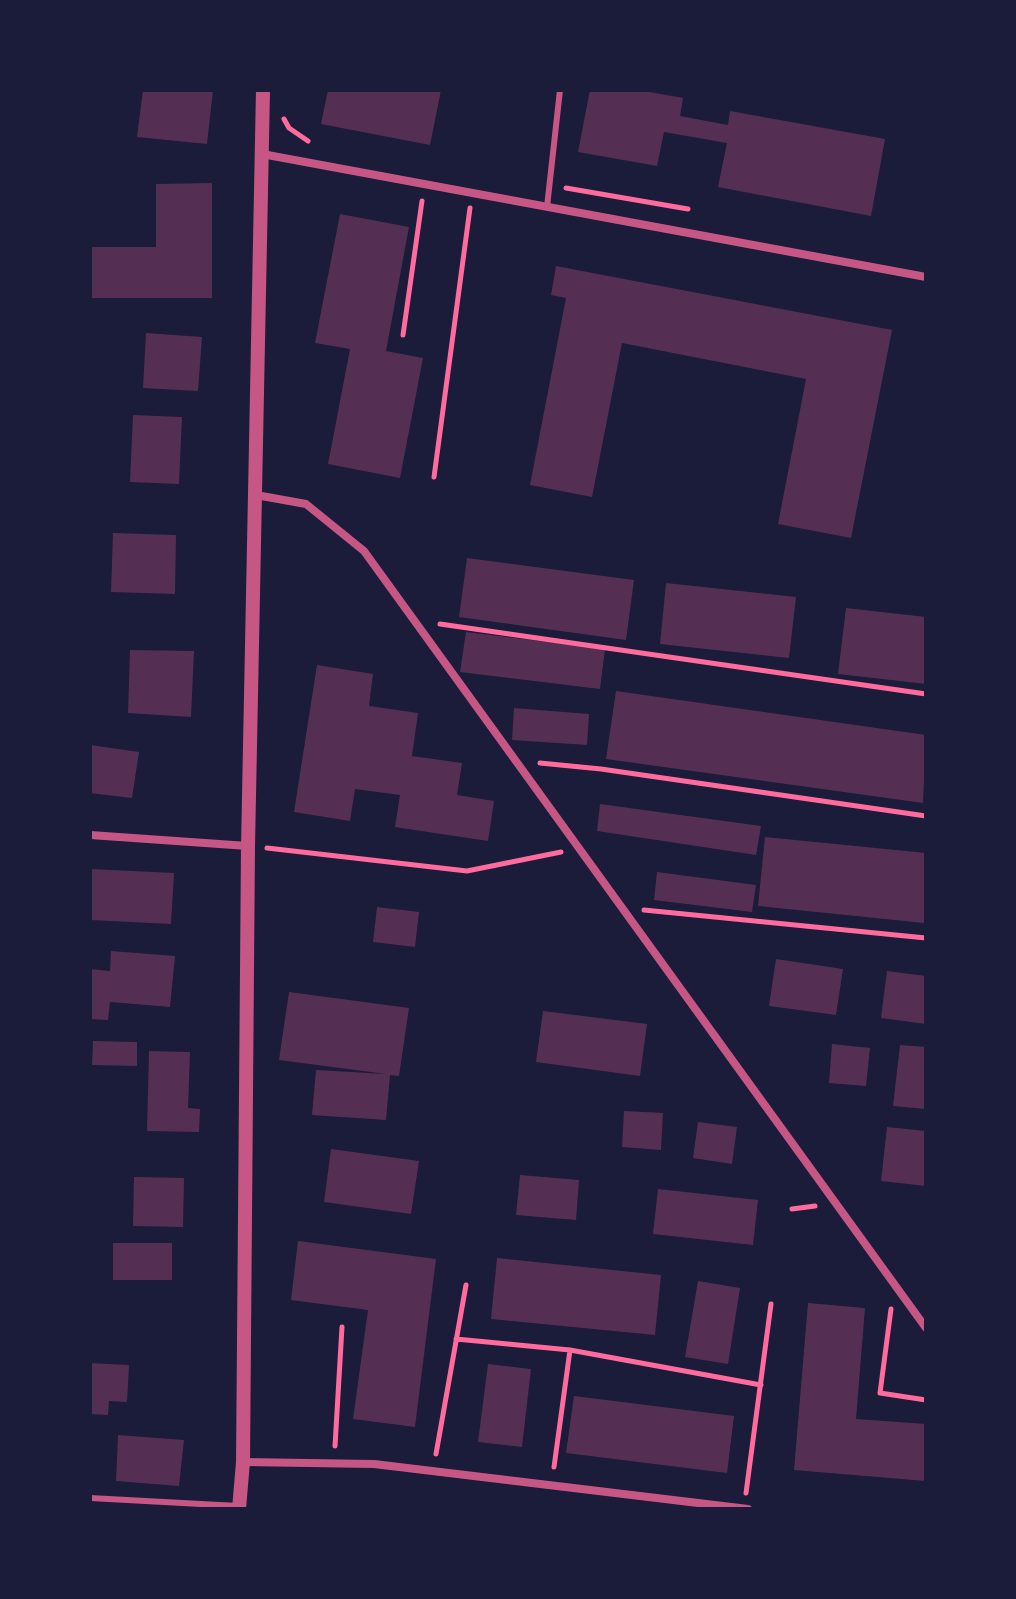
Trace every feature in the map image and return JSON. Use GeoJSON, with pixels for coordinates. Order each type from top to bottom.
{"type":"FeatureCollection","features":[{"type":"Feature","properties":{"kind":"street"},"geometry":{"type":"LineString","coordinates":[[239,1508],[243,1462],[248,846],[263,90]]}},
{"type":"Feature","properties":{"kind":"street"},"geometry":{"type":"LineString","coordinates":[[262,154],[926,277]]}},
{"type":"Feature","properties":{"kind":"street"},"geometry":{"type":"LineString","coordinates":[[256,495],[306,504],[364,551],[926,1328]]}},
{"type":"Feature","properties":{"kind":"street"},"geometry":{"type":"LineString","coordinates":[[90,835],[248,846]]}},
{"type":"Feature","properties":{"kind":"street"},"geometry":{"type":"LineString","coordinates":[[243,1462],[334,1463],[433,1471],[746,1509]]}},
{"type":"Feature","properties":{"kind":"lane"},"geometry":{"type":"LineString","coordinates":[[547,207],[547,185],[560,90]]}},
{"type":"Feature","properties":{"kind":"lane"},"geometry":{"type":"LineString","coordinates":[[90,1498],[239,1508]]}},
{"type":"Feature","properties":{"kind":"path"},"geometry":{"type":"LineString","coordinates":[[283,115],[289,128],[314,143]]}},
{"type":"Feature","properties":{"kind":"path"},"geometry":{"type":"LineString","coordinates":[[403,335],[424,184]]}},
{"type":"Feature","properties":{"kind":"path"},"geometry":{"type":"LineString","coordinates":[[547,185],[688,209]]}},
{"type":"Feature","properties":{"kind":"path"},"geometry":{"type":"LineString","coordinates":[[434,477],[472,193]]}},
{"type":"Feature","properties":{"kind":"path"},"geometry":{"type":"LineString","coordinates":[[415,622],[926,694]]}},
{"type":"Feature","properties":{"kind":"path"},"geometry":{"type":"LineString","coordinates":[[515,761],[601,769],[926,816]]}},
{"type":"Feature","properties":{"kind":"path"},"geometry":{"type":"LineString","coordinates":[[248,846],[467,871],[578,849]]}},
{"type":"Feature","properties":{"kind":"path"},"geometry":{"type":"LineString","coordinates":[[619,907],[926,938]]}},
{"type":"Feature","properties":{"kind":"path"},"geometry":{"type":"LineString","coordinates":[[433,1471],[466,1285]]}},
{"type":"Feature","properties":{"kind":"path"},"geometry":{"type":"LineString","coordinates":[[895,1285],[880,1393],[926,1400]]}},
{"type":"Feature","properties":{"kind":"path"},"geometry":{"type":"LineString","coordinates":[[746,1509],[771,1304]]}},
{"type":"Feature","properties":{"kind":"path"},"geometry":{"type":"LineString","coordinates":[[334,1463],[342,1327]]}},
{"type":"Feature","properties":{"kind":"path"},"geometry":{"type":"LineString","coordinates":[[456,1339],[570,1350],[761,1385]]}},
{"type":"Feature","properties":{"kind":"path"},"geometry":{"type":"LineString","coordinates":[[551,1485],[570,1350]]}},
{"type":"Feature","properties":{"kind":"building"},"geometry":{"type":"Polygon","coordinates":[[[143,90],[213,90],[207,144],[137,137],[143,90]]]}},
{"type":"Feature","properties":{"kind":"building"},"geometry":{"type":"Polygon","coordinates":[[[328,90],[441,90],[430,145],[321,124],[328,90]]]}},
{"type":"Feature","properties":{"kind":"building"},"geometry":{"type":"Polygon","coordinates":[[[590,90],[638,90],[683,98],[680,116],[728,125],[730,111],[885,139],[871,216],[718,187],[727,143],[664,132],[657,166],[578,152],[590,90]]]}},
{"type":"Feature","properties":{"kind":"building"},"geometry":{"type":"Polygon","coordinates":[[[212,183],[212,298],[90,298],[90,247],[156,247],[156,184],[212,183]]]}},
{"type":"Feature","properties":{"kind":"building"},"geometry":{"type":"Polygon","coordinates":[[[340,214],[409,227],[386,351],[423,358],[400,478],[328,464],[350,349],[315,343],[340,214]]]}},
{"type":"Feature","properties":{"kind":"building"},"geometry":{"type":"Polygon","coordinates":[[[556,266],[892,330],[851,538],[778,524],[806,379],[622,343],[592,497],[530,485],[566,298],[551,295],[556,266]]]}},
{"type":"Feature","properties":{"kind":"building"},"geometry":{"type":"Polygon","coordinates":[[[146,333],[202,337],[198,391],[143,388],[146,333]]]}},
{"type":"Feature","properties":{"kind":"building"},"geometry":{"type":"Polygon","coordinates":[[[133,415],[182,417],[179,484],[130,482],[133,415]]]}},
{"type":"Feature","properties":{"kind":"building"},"geometry":{"type":"Polygon","coordinates":[[[113,533],[176,535],[175,594],[111,592],[113,533]]]}},
{"type":"Feature","properties":{"kind":"building"},"geometry":{"type":"Polygon","coordinates":[[[467,558],[634,580],[626,640],[459,617],[467,558]]]}},
{"type":"Feature","properties":{"kind":"building"},"geometry":{"type":"Polygon","coordinates":[[[666,583],[796,597],[789,658],[660,644],[666,583]]]}},
{"type":"Feature","properties":{"kind":"building"},"geometry":{"type":"Polygon","coordinates":[[[846,608],[926,617],[926,684],[838,674],[846,608]]]}},
{"type":"Feature","properties":{"kind":"building"},"geometry":{"type":"Polygon","coordinates":[[[466,632],[605,649],[600,689],[460,672],[466,632]]]}},
{"type":"Feature","properties":{"kind":"building"},"geometry":{"type":"Polygon","coordinates":[[[130,650],[194,651],[191,717],[128,713],[130,650]]]}},
{"type":"Feature","properties":{"kind":"building"},"geometry":{"type":"Polygon","coordinates":[[[317,665],[373,674],[369,706],[418,713],[412,756],[462,763],[457,795],[494,801],[488,841],[395,827],[400,795],[355,789],[350,821],[294,812],[317,665]]]}},
{"type":"Feature","properties":{"kind":"building"},"geometry":{"type":"Polygon","coordinates":[[[616,691],[926,735],[923,803],[606,759],[616,691]]]}},
{"type":"Feature","properties":{"kind":"building"},"geometry":{"type":"Polygon","coordinates":[[[514,708],[589,714],[587,745],[512,740],[514,708]]]}},
{"type":"Feature","properties":{"kind":"building"},"geometry":{"type":"Polygon","coordinates":[[[90,745],[139,752],[132,798],[90,793],[90,745]]]}},
{"type":"Feature","properties":{"kind":"building"},"geometry":{"type":"Polygon","coordinates":[[[600,804],[761,826],[756,855],[597,831],[600,804]]]}},
{"type":"Feature","properties":{"kind":"building"},"geometry":{"type":"Polygon","coordinates":[[[765,837],[926,853],[924,923],[758,906],[765,837]]]}},
{"type":"Feature","properties":{"kind":"building"},"geometry":{"type":"Polygon","coordinates":[[[90,869],[174,873],[171,924],[90,920],[90,869]]]}},
{"type":"Feature","properties":{"kind":"building"},"geometry":{"type":"Polygon","coordinates":[[[657,872],[756,885],[752,912],[654,900],[657,872]]]}},
{"type":"Feature","properties":{"kind":"building"},"geometry":{"type":"Polygon","coordinates":[[[377,907],[419,912],[415,947],[373,942],[377,907]]]}},
{"type":"Feature","properties":{"kind":"building"},"geometry":{"type":"Polygon","coordinates":[[[111,951],[175,956],[170,1007],[110,1002],[108,1020],[90,1019],[90,969],[110,971],[111,951]]]}},
{"type":"Feature","properties":{"kind":"building"},"geometry":{"type":"Polygon","coordinates":[[[776,959],[843,969],[836,1015],[769,1006],[776,959]]]}},
{"type":"Feature","properties":{"kind":"building"},"geometry":{"type":"Polygon","coordinates":[[[887,971],[926,976],[926,1024],[881,1018],[887,971]]]}},
{"type":"Feature","properties":{"kind":"building"},"geometry":{"type":"Polygon","coordinates":[[[289,992],[409,1008],[399,1076],[390,1075],[386,1120],[312,1115],[316,1070],[386,1074],[279,1060],[289,992]]]}},
{"type":"Feature","properties":{"kind":"building"},"geometry":{"type":"Polygon","coordinates":[[[543,1011],[647,1024],[640,1076],[536,1062],[543,1011]]]}},
{"type":"Feature","properties":{"kind":"building"},"geometry":{"type":"Polygon","coordinates":[[[93,1041],[137,1042],[137,1066],[92,1065],[93,1041]]]}},
{"type":"Feature","properties":{"kind":"building"},"geometry":{"type":"Polygon","coordinates":[[[832,1044],[870,1048],[866,1086],[829,1083],[832,1044]]]}},
{"type":"Feature","properties":{"kind":"building"},"geometry":{"type":"Polygon","coordinates":[[[900,1045],[926,1047],[926,1109],[893,1106],[900,1045]]]}},
{"type":"Feature","properties":{"kind":"building"},"geometry":{"type":"Polygon","coordinates":[[[149,1051],[190,1052],[188,1108],[200,1109],[199,1132],[147,1131],[149,1051]]]}},
{"type":"Feature","properties":{"kind":"building"},"geometry":{"type":"Polygon","coordinates":[[[624,1111],[663,1113],[661,1150],[622,1147],[624,1111]]]}},
{"type":"Feature","properties":{"kind":"building"},"geometry":{"type":"Polygon","coordinates":[[[698,1122],[737,1127],[732,1164],[693,1158],[698,1122]]]}},
{"type":"Feature","properties":{"kind":"building"},"geometry":{"type":"Polygon","coordinates":[[[887,1127],[926,1131],[926,1186],[881,1181],[887,1127]]]}},
{"type":"Feature","properties":{"kind":"building"},"geometry":{"type":"Polygon","coordinates":[[[331,1149],[419,1161],[411,1214],[324,1202],[331,1149]]]}},
{"type":"Feature","properties":{"kind":"building"},"geometry":{"type":"Polygon","coordinates":[[[520,1175],[579,1180],[576,1220],[516,1215],[520,1175]]]}},
{"type":"Feature","properties":{"kind":"building"},"geometry":{"type":"Polygon","coordinates":[[[134,1177],[184,1178],[183,1227],[133,1226],[134,1177]]]}},
{"type":"Feature","properties":{"kind":"building"},"geometry":{"type":"Polygon","coordinates":[[[658,1189],[758,1200],[753,1245],[653,1234],[658,1189]]]}},
{"type":"Feature","properties":{"kind":"building"},"geometry":{"type":"Polygon","coordinates":[[[298,1241],[436,1259],[415,1427],[353,1419],[368,1310],[291,1300],[298,1241]]]}},
{"type":"Feature","properties":{"kind":"building"},"geometry":{"type":"Polygon","coordinates":[[[113,1243],[172,1243],[172,1280],[113,1280],[113,1243]]]}},
{"type":"Feature","properties":{"kind":"building"},"geometry":{"type":"Polygon","coordinates":[[[497,1258],[661,1275],[655,1335],[491,1319],[497,1258]]]}},
{"type":"Feature","properties":{"kind":"building"},"geometry":{"type":"Polygon","coordinates":[[[698,1281],[740,1288],[728,1364],[685,1357],[698,1281]]]}},
{"type":"Feature","properties":{"kind":"building"},"geometry":{"type":"Polygon","coordinates":[[[808,1303],[865,1308],[856,1419],[926,1424],[926,1481],[794,1470],[808,1303]]]}},
{"type":"Feature","properties":{"kind":"building"},"geometry":{"type":"Polygon","coordinates":[[[90,1363],[129,1365],[127,1402],[109,1401],[108,1415],[90,1414],[90,1363]]]}},
{"type":"Feature","properties":{"kind":"building"},"geometry":{"type":"Polygon","coordinates":[[[488,1364],[531,1369],[522,1447],[478,1442],[488,1364]]]}},
{"type":"Feature","properties":{"kind":"building"},"geometry":{"type":"Polygon","coordinates":[[[574,1396],[734,1416],[727,1473],[566,1453],[574,1396]]]}},
{"type":"Feature","properties":{"kind":"building"},"geometry":{"type":"Polygon","coordinates":[[[118,1435],[184,1440],[179,1486],[116,1481],[118,1435]]]}}]}
